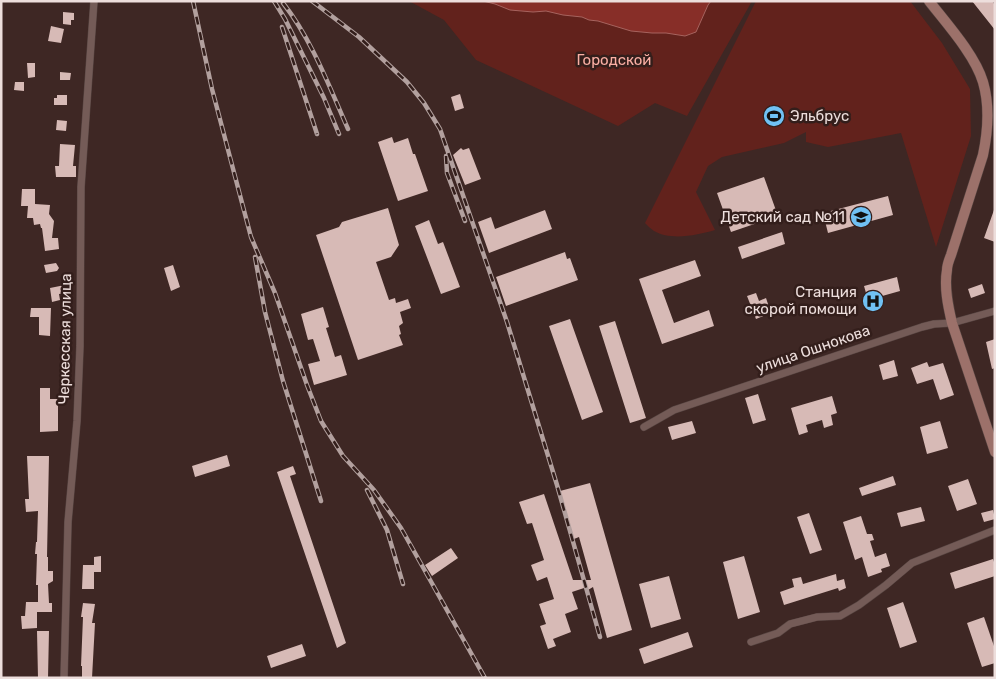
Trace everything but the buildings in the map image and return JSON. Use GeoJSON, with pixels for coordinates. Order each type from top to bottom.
{"type":"FeatureCollection","features":[{"type":"Feature","properties":{"kind":"main road"},"geometry":{"type":"LineString","coordinates":[[932,2],[975,64],[983,82],[988,108],[983,155],[946,271],[947,295],[952,323],[995,452]]}},
{"type":"Feature","properties":{"kind":"street","name":"Черкесская улица"},"geometry":{"type":"LineString","coordinates":[[64,678],[68,522],[76,421],[81,316],[81,187],[94,1]]}},
{"type":"Feature","properties":{"kind":"street","name":"улица Ошнокова"},"geometry":{"type":"LineString","coordinates":[[644,427],[674,410],[922,327],[952,323],[995,311]]}},
{"type":"Feature","properties":{"kind":"street"},"geometry":{"type":"LineString","coordinates":[[751,642],[778,633],[790,624],[817,617],[840,616],[859,605],[912,563],[995,530]]}},
{"type":"Feature","properties":{"kind":"green space","name":"Городской"},"geometry":{"type":"Polygon","coordinates":[[[409,1],[752,1],[687,116],[655,103],[618,126],[476,60],[444,20],[409,1]]]}},
{"type":"Feature","properties":{"kind":"green space"},"geometry":{"type":"Polygon","coordinates":[[[756,1],[910,1],[942,43],[970,89],[971,136],[936,247],[901,133],[828,147],[806,142],[806,132],[784,143],[722,157],[708,166],[696,192],[715,230],[693,235],[668,236],[654,231],[645,223],[756,1]]]}},
{"type":"Feature","properties":{"kind":"shaded area"},"geometry":{"type":"Polygon","coordinates":[[[483,1],[711,1],[696,32],[685,36],[631,31],[582,17],[546,11],[510,10],[483,1]]]}},
{"type":"Feature","properties":{"kind":"railway"},"geometry":{"type":"LineString","coordinates":[[193,1],[212,89],[251,237],[275,293],[321,421],[343,456],[374,490],[401,528],[485,678]]}},
{"type":"Feature","properties":{"kind":"railway"},"geometry":{"type":"LineString","coordinates":[[274,1],[285,19],[324,98],[339,134]]}},
{"type":"Feature","properties":{"kind":"railway"},"geometry":{"type":"LineString","coordinates":[[312,1],[359,37],[407,82],[424,103],[440,129],[507,322],[557,485],[600,637]]}},
{"type":"Feature","properties":{"kind":"railway"},"geometry":{"type":"LineString","coordinates":[[283,3],[303,32],[327,80],[348,129]]}},
{"type":"Feature","properties":{"kind":"railway"},"geometry":{"type":"LineString","coordinates":[[282,27],[317,134]]}},
{"type":"Feature","properties":{"kind":"railway"},"geometry":{"type":"LineString","coordinates":[[446,156],[447,173],[465,221]]}},
{"type":"Feature","properties":{"kind":"railway"},"geometry":{"type":"LineString","coordinates":[[255,257],[265,312],[283,381],[321,501]]}},
{"type":"Feature","properties":{"kind":"railway"},"geometry":{"type":"LineString","coordinates":[[367,490],[387,530],[403,584]]}},
{"type":"Feature","properties":{"kind":"place","name":"Эльбрус"},"geometry":{"type":"Point","coordinates":[774,116]}},
{"type":"Feature","properties":{"kind":"place","name":"Детский сад №11"},"geometry":{"type":"Point","coordinates":[861,217]}},
{"type":"Feature","properties":{"kind":"place","name":"Станция скорой помощи"},"geometry":{"type":"Point","coordinates":[873,301]}}]}
